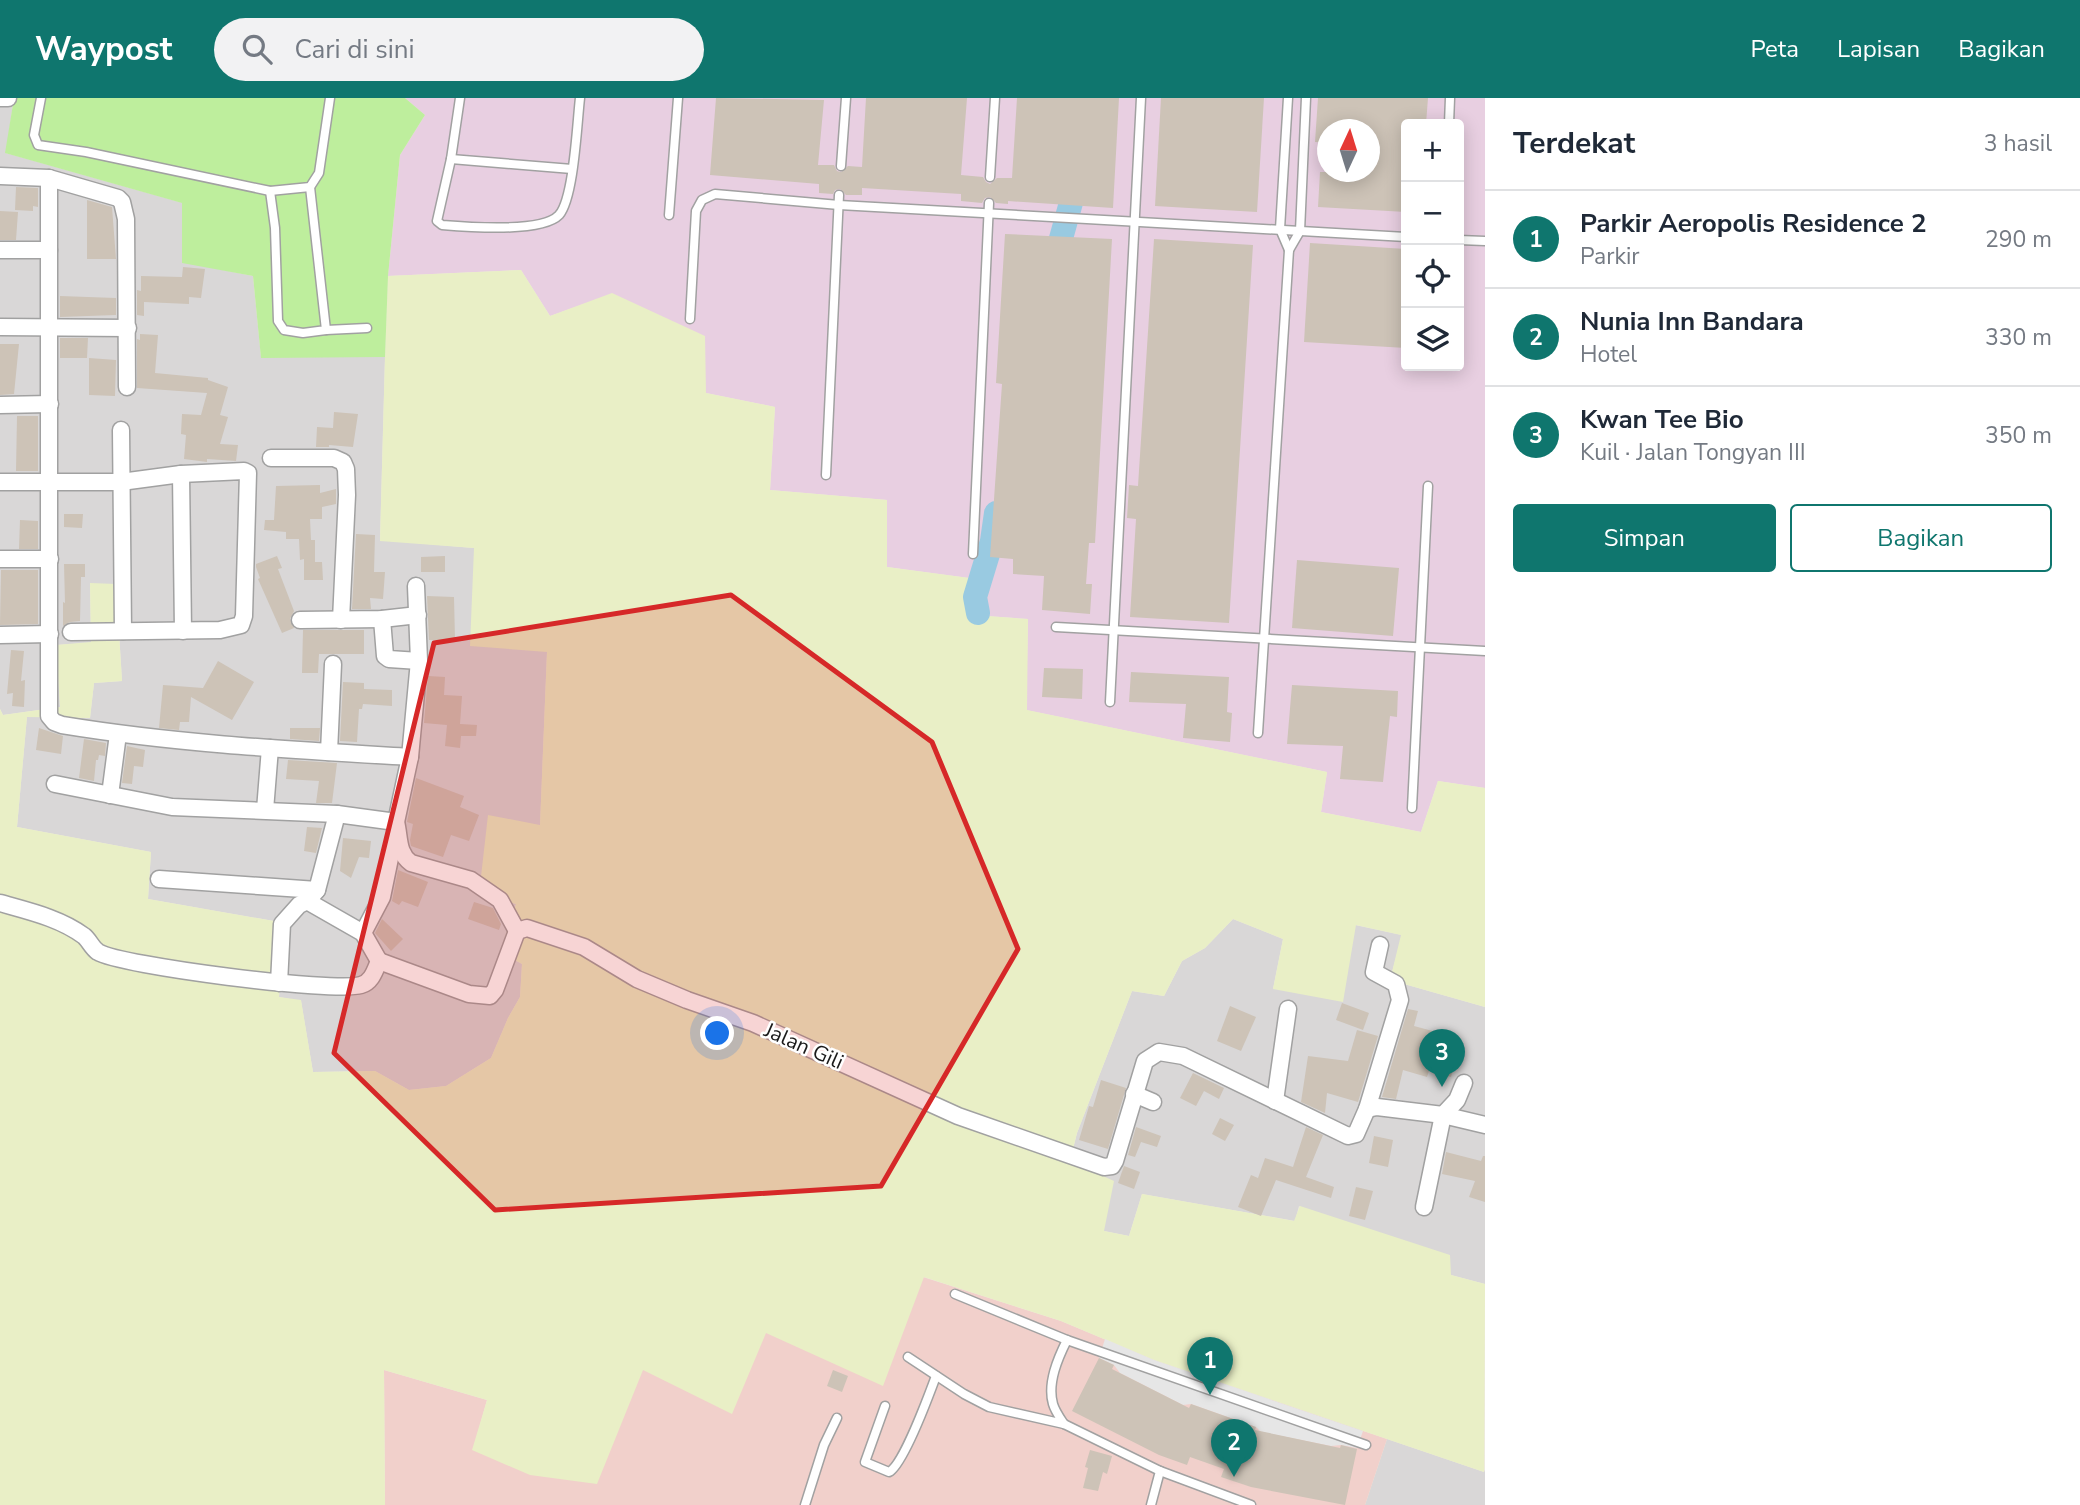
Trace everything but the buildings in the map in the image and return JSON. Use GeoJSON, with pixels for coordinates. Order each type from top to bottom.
{"type":"FeatureCollection","features":[{"type":"Feature","properties":{"kind":"street"},"geometry":{"type":"LineString","coordinates":[[0,98],[8,98]]}},
{"type":"Feature","properties":{"kind":"street"},"geometry":{"type":"LineString","coordinates":[[0,176],[49,178],[118,198],[122,202],[126,219],[127,387]]}},
{"type":"Feature","properties":{"kind":"street"},"geometry":{"type":"LineString","coordinates":[[49,178],[49,716],[62,725],[118,734],[410,757]]}},
{"type":"Feature","properties":{"kind":"street"},"geometry":{"type":"LineString","coordinates":[[0,250],[49,250]]}},
{"type":"Feature","properties":{"kind":"street"},"geometry":{"type":"LineString","coordinates":[[0,327],[128,328]]}},
{"type":"Feature","properties":{"kind":"street"},"geometry":{"type":"LineString","coordinates":[[0,405],[50,404]]}},
{"type":"Feature","properties":{"kind":"street"},"geometry":{"type":"LineString","coordinates":[[121,430],[123,631]]}},
{"type":"Feature","properties":{"kind":"street"},"geometry":{"type":"LineString","coordinates":[[271,458],[334,458],[343,462],[346,469],[347,495],[341,620]]}},
{"type":"Feature","properties":{"kind":"street"},"geometry":{"type":"LineString","coordinates":[[0,482],[121,482],[181,474],[248,473],[244,617],[241,625],[220,630],[71,632]]}},
{"type":"Feature","properties":{"kind":"street"},"geometry":{"type":"LineString","coordinates":[[181,474],[183,631]]}},
{"type":"Feature","properties":{"kind":"street"},"geometry":{"type":"LineString","coordinates":[[0,559],[50,559]]}},
{"type":"Feature","properties":{"kind":"street"},"geometry":{"type":"LineString","coordinates":[[363,933],[382,897],[392,858],[396,822],[410,757],[419,661],[416,586]]}},
{"type":"Feature","properties":{"kind":"street"},"geometry":{"type":"LineString","coordinates":[[300,620],[382,619],[418,615]]}},
{"type":"Feature","properties":{"kind":"street"},"geometry":{"type":"LineString","coordinates":[[382,619],[385,656],[389,659],[419,661]]}},
{"type":"Feature","properties":{"kind":"street"},"geometry":{"type":"LineString","coordinates":[[0,635],[50,634]]}},
{"type":"Feature","properties":{"kind":"street"},"geometry":{"type":"LineString","coordinates":[[329,752],[333,664]]}},
{"type":"Feature","properties":{"kind":"street"},"geometry":{"type":"LineString","coordinates":[[110,795],[118,734]]}},
{"type":"Feature","properties":{"kind":"street"},"geometry":{"type":"LineString","coordinates":[[265,810],[270,748]]}},
{"type":"Feature","properties":{"kind":"street"},"geometry":{"type":"LineString","coordinates":[[55,785],[172,807],[337,814],[396,822]]}},
{"type":"Feature","properties":{"kind":"street"},"geometry":{"type":"LineString","coordinates":[[279,983],[282,924],[312,895],[337,814]]}},
{"type":"Feature","properties":{"kind":"street"},"geometry":{"type":"LineString","coordinates":[[159,880],[312,895],[363,933],[379,961],[469,994],[489,996],[495,990],[517,931],[500,900],[471,880],[411,863],[404,858],[396,822]]}},
{"type":"Feature","properties":{"kind":"street"},"geometry":{"type":"LineString","coordinates":[[0,903],[57,921],[83,936],[98,952],[137,963],[279,983],[327,986],[362,985],[369,981],[379,961]]}},
{"type":"Feature","properties":{"kind":"street","name":"Jalan Gili"},"geometry":{"type":"LineString","coordinates":[[517,931],[527,928],[584,947],[637,979],[753,1023],[958,1116],[1093,1165],[1112,1166],[1115,1161],[1134,1094]]}},
{"type":"Feature","properties":{"kind":"street"},"geometry":{"type":"LineString","coordinates":[[1153,1102],[1134,1094],[1145,1061],[1159,1052],[1183,1056],[1348,1136],[1356,1134],[1367,1109],[1400,1000],[1396,984],[1374,972],[1380,945]]}},
{"type":"Feature","properties":{"kind":"street"},"geometry":{"type":"LineString","coordinates":[[1275,1101],[1288,1009]]}},
{"type":"Feature","properties":{"kind":"street"},"geometry":{"type":"LineString","coordinates":[[1424,1207],[1443,1115],[1457,1100],[1464,1083]]}},
{"type":"Feature","properties":{"kind":"street"},"geometry":{"type":"LineString","coordinates":[[1367,1109],[1377,1107],[1443,1115],[1485,1125]]}},
{"type":"Feature","properties":{"kind":"lane"},"geometry":{"type":"LineString","coordinates":[[41,98],[34,135],[38,145],[86,152],[270,191],[310,187]]}},
{"type":"Feature","properties":{"kind":"lane"},"geometry":{"type":"LineString","coordinates":[[326,330],[310,187],[319,173],[330,98]]}},
{"type":"Feature","properties":{"kind":"lane"},"geometry":{"type":"LineString","coordinates":[[460,98],[451,159],[437,219],[442,225],[495,229],[546,222],[558,216],[565,205],[572,169],[580,98]]}},
{"type":"Feature","properties":{"kind":"lane"},"geometry":{"type":"LineString","coordinates":[[669,215],[678,98]]}},
{"type":"Feature","properties":{"kind":"lane"},"geometry":{"type":"LineString","coordinates":[[841,166],[846,98]]}},
{"type":"Feature","properties":{"kind":"lane"},"geometry":{"type":"LineString","coordinates":[[990,177],[995,98]]}},
{"type":"Feature","properties":{"kind":"lane"},"geometry":{"type":"LineString","coordinates":[[1110,702],[1141,98]]}},
{"type":"Feature","properties":{"kind":"lane"},"geometry":{"type":"LineString","coordinates":[[1288,98],[1280,229],[1289,250]]}},
{"type":"Feature","properties":{"kind":"lane"},"geometry":{"type":"LineString","coordinates":[[1258,733],[1289,250],[1300,231],[1306,98]]}},
{"type":"Feature","properties":{"kind":"lane"},"geometry":{"type":"LineString","coordinates":[[1449,119],[1450,98]]}},
{"type":"Feature","properties":{"kind":"lane"},"geometry":{"type":"LineString","coordinates":[[451,159],[572,169]]}},
{"type":"Feature","properties":{"kind":"lane"},"geometry":{"type":"LineString","coordinates":[[270,191],[275,228],[278,321],[284,330],[303,333],[367,328]]}},
{"type":"Feature","properties":{"kind":"lane"},"geometry":{"type":"LineString","coordinates":[[690,319],[696,211],[702,200],[715,194],[839,205],[1401,237]]}},
{"type":"Feature","properties":{"kind":"lane"},"geometry":{"type":"LineString","coordinates":[[826,475],[839,195]]}},
{"type":"Feature","properties":{"kind":"lane"},"geometry":{"type":"LineString","coordinates":[[973,554],[989,203]]}},
{"type":"Feature","properties":{"kind":"lane"},"geometry":{"type":"LineString","coordinates":[[1464,240],[1485,242]]}},
{"type":"Feature","properties":{"kind":"lane"},"geometry":{"type":"LineString","coordinates":[[1412,808],[1428,486]]}},
{"type":"Feature","properties":{"kind":"lane"},"geometry":{"type":"LineString","coordinates":[[1056,627],[1485,651]]}},
{"type":"Feature","properties":{"kind":"lane"},"geometry":{"type":"LineString","coordinates":[[955,1294],[1067,1340],[1366,1445]]}},
{"type":"Feature","properties":{"kind":"lane"},"geometry":{"type":"LineString","coordinates":[[1064,1424],[1053,1404],[1052,1386],[1058,1359],[1067,1340]]}},
{"type":"Feature","properties":{"kind":"lane"},"geometry":{"type":"LineString","coordinates":[[908,1357],[936,1377],[989,1407],[1064,1424],[1160,1471],[1251,1505]]}},
{"type":"Feature","properties":{"kind":"lane"},"geometry":{"type":"LineString","coordinates":[[885,1406],[864,1462],[889,1472],[894,1470],[911,1436],[936,1377]]}},
{"type":"Feature","properties":{"kind":"lane"},"geometry":{"type":"LineString","coordinates":[[805,1505],[824,1445],[837,1418]]}},
{"type":"Feature","properties":{"kind":"lane"},"geometry":{"type":"LineString","coordinates":[[1151,1505],[1160,1471]]}},
{"type":"Feature","properties":{"kind":"highlighted area"},"geometry":{"type":"Polygon","coordinates":[[[731,595],[932,742],[1018,949],[881,1186],[495,1210],[334,1053],[434,643],[731,595]]]}},
{"type":"Feature","properties":{"kind":"shaded area"},"geometry":{"type":"Polygon","coordinates":[[[0,98],[14,98],[6,153],[183,203],[183,262],[253,276],[261,357],[385,357],[380,540],[474,548],[547,652],[540,826],[479,894],[516,904],[500,952],[522,964],[520,997],[491,1058],[446,1086],[409,1090],[375,1071],[313,1072],[301,1001],[279,997],[285,923],[148,899],[151,852],[17,827],[27,716],[90,718],[94,683],[122,681],[116,584],[90,584],[91,643],[56,645],[60,707],[3,715],[0,709],[0,98]]]}},
{"type":"Feature","properties":{"kind":"shaded area"},"geometry":{"type":"Polygon","coordinates":[[[405,98],[1485,98],[1485,788],[1438,781],[1421,832],[1321,812],[1327,772],[1026,710],[1028,619],[972,615],[976,579],[887,567],[887,500],[770,490],[775,407],[706,393],[612,294],[550,316],[521,270],[388,276],[400,155],[425,115],[405,98]]]}},
{"type":"Feature","properties":{"kind":"shaded area"},"geometry":{"type":"Polygon","coordinates":[[[1233,919],[1283,939],[1273,989],[1355,925],[1402,935],[1390,980],[1485,1007],[1485,1284],[1451,1275],[1299,1206],[1295,1221],[1142,1194],[1129,1236],[1104,1231],[1070,1161],[1077,1133],[1132,991],[1164,996],[1182,961],[1205,948],[1233,919]]]}},
{"type":"Feature","properties":{"kind":"shaded area"},"geometry":{"type":"Polygon","coordinates":[[[923,1277],[1061,1321],[1154,1360],[1387,1439],[1365,1505],[385,1505],[384,1370],[487,1400],[473,1450],[643,1370],[766,1333],[923,1277]]]}},
{"type":"Feature","properties":{"kind":"shaded area"},"geometry":{"type":"Polygon","coordinates":[[[1105,1339],[1154,1360],[1363,1431],[1357,1448],[1331,1446],[1261,1432],[1256,1427],[1191,1404],[1183,1405],[1120,1373],[1114,1365],[1099,1358],[1105,1339]]]}},
{"type":"Feature","properties":{"kind":"shaded area"},"geometry":{"type":"Polygon","coordinates":[[[1387,1439],[1484,1472],[1485,1470],[1485,1505],[1365,1505],[1387,1439]]]}},
{"type":"Feature","properties":{"kind":"green space"},"geometry":{"type":"Polygon","coordinates":[[[14,98],[405,98],[425,115],[400,155],[388,276],[385,357],[261,358],[253,276],[182,263],[182,203],[5,153],[14,98]]]}},
{"type":"Feature","properties":{"kind":"green space"},"geometry":{"type":"Polygon","coordinates":[[[521,270],[550,316],[612,293],[705,336],[706,393],[775,407],[770,490],[887,500],[887,567],[977,579],[973,615],[1028,619],[1027,710],[1327,772],[1321,812],[1421,832],[1438,781],[1485,788],[1485,1007],[1390,980],[1401,935],[1356,925],[1343,1002],[1273,989],[1283,939],[1233,919],[1205,948],[1182,961],[1164,996],[1132,991],[1077,1133],[1070,1161],[1114,1181],[1104,1231],[1129,1236],[1142,1194],[1294,1221],[1300,1206],[1450,1255],[1451,1275],[1485,1284],[1484,1472],[1154,1360],[1061,1321],[924,1277],[883,1386],[766,1333],[732,1414],[643,1370],[597,1484],[530,1475],[472,1450],[487,1400],[384,1370],[385,1505],[0,1505],[0,709],[3,715],[60,707],[56,645],[91,642],[90,583],[116,584],[122,681],[94,683],[90,718],[27,717],[17,827],[151,852],[148,899],[285,923],[279,997],[301,1000],[313,1072],[375,1071],[409,1090],[446,1086],[491,1058],[520,997],[522,964],[500,952],[516,904],[479,894],[488,815],[540,825],[547,652],[470,646],[474,548],[380,541],[388,276],[521,270]]]}},
{"type":"Feature","properties":{"kind":"waterway"},"geometry":{"type":"LineString","coordinates":[[1053,267],[1079,174]]}},
{"type":"Feature","properties":{"kind":"waterway"},"geometry":{"type":"LineString","coordinates":[[978,613],[975,597],[992,541],[996,513]]}},
{"type":"Feature","properties":{"kind":"place","name":"Kwan Tee Bio"},"geometry":{"type":"Point","coordinates":[1442,1087]}},
{"type":"Feature","properties":{"kind":"place","name":"Parkir Aeropolis Residence 2"},"geometry":{"type":"Point","coordinates":[1210,1395]}},
{"type":"Feature","properties":{"kind":"place","name":"Nunia Inn Bandara"},"geometry":{"type":"Point","coordinates":[1234,1477]}}]}
